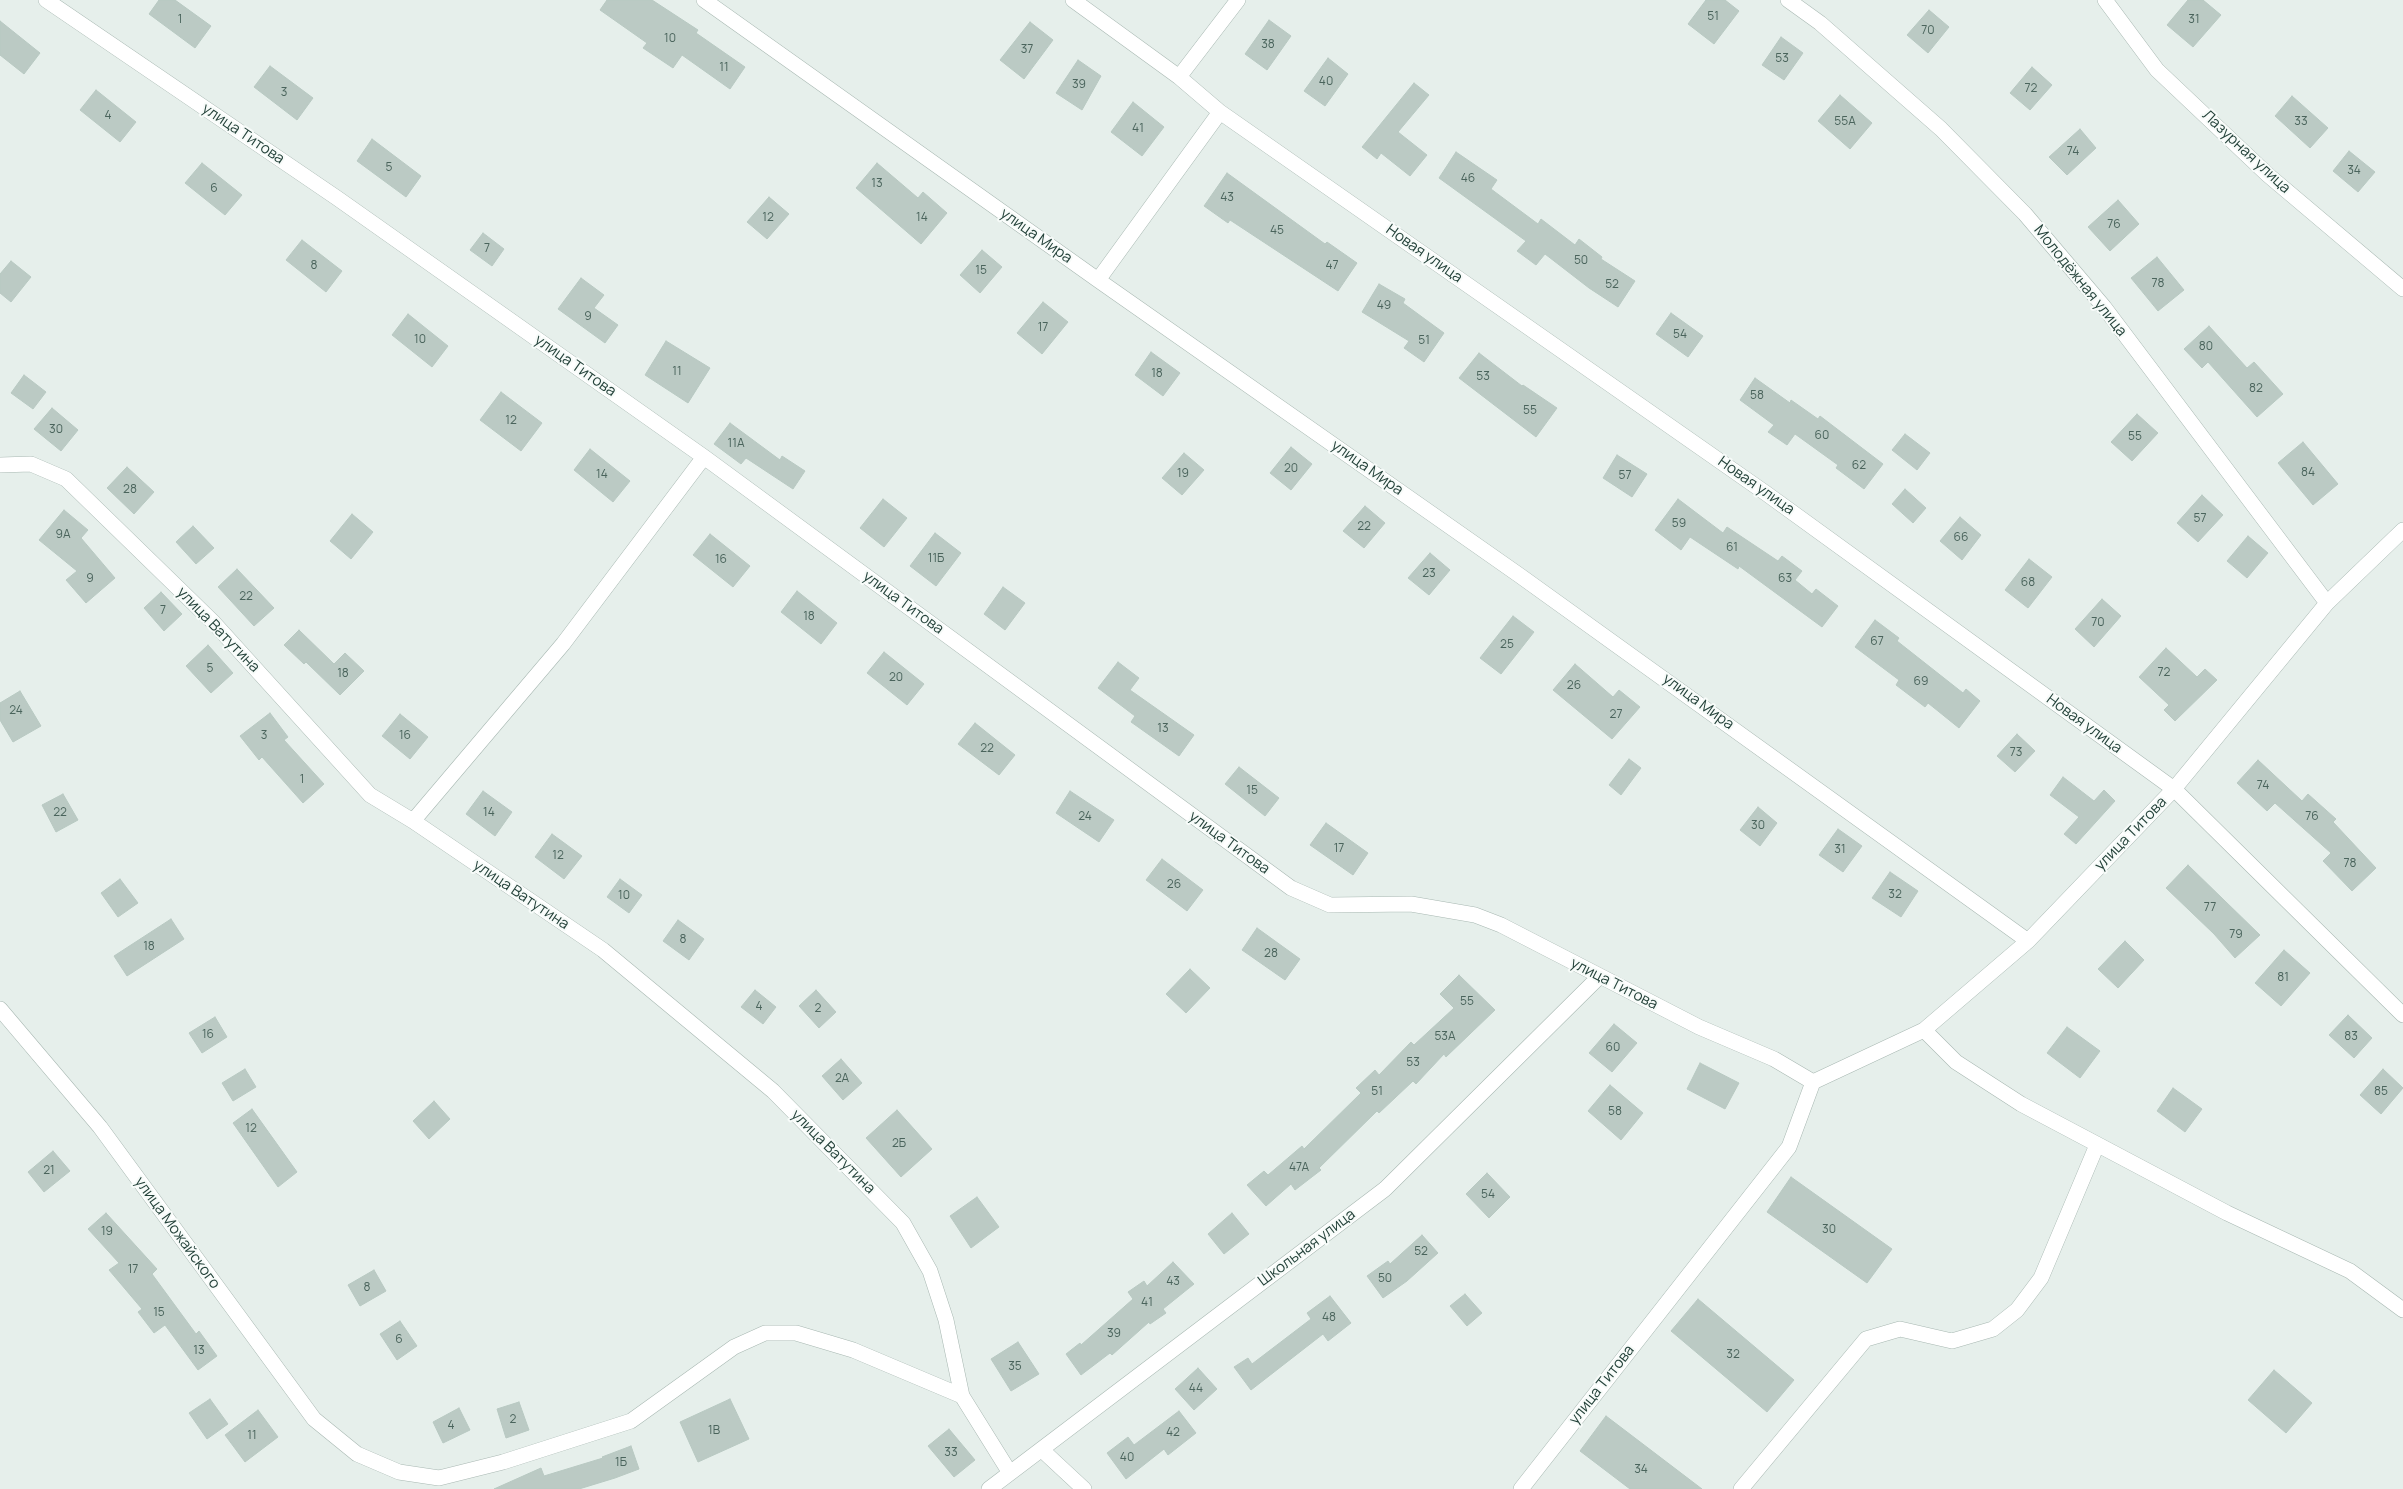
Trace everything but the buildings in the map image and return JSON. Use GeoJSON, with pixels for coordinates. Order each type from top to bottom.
{"type":"FeatureCollection","features":[{"type":"Feature","properties":{"kind":"street","name":"улица Титова"},"geometry":{"type":"LineString","coordinates":[[46,0],[337,198],[704,457],[1291,888],[1330,905],[1411,904],[1475,915],[1501,925],[1599,978],[1699,1027],[1774,1058],[1813,1082]]}},
{"type":"Feature","properties":{"kind":"street","name":"улица Мира"},"geometry":{"type":"LineString","coordinates":[[704,0],[1098,280],[1520,575],[2028,941]]}},
{"type":"Feature","properties":{"kind":"street","name":"Новая улица"},"geometry":{"type":"LineString","coordinates":[[1073,0],[1179,77],[1220,112],[1767,494],[2174,789],[2403,1015]]}},
{"type":"Feature","properties":{"kind":"street"},"geometry":{"type":"LineString","coordinates":[[1179,77],[1238,0]]}},
{"type":"Feature","properties":{"kind":"street","name":"Молодёжная улица"},"geometry":{"type":"LineString","coordinates":[[1788,0],[1820,23],[1941,129],[2025,214],[2104,307],[2327,603]]}},
{"type":"Feature","properties":{"kind":"street","name":"Лазурная улица"},"geometry":{"type":"LineString","coordinates":[[2105,0],[2157,70],[2268,175],[2403,289]]}},
{"type":"Feature","properties":{"kind":"street"},"geometry":{"type":"LineString","coordinates":[[1098,280],[1220,112]]}},
{"type":"Feature","properties":{"kind":"street"},"geometry":{"type":"LineString","coordinates":[[413,821],[563,644],[704,457]]}},
{"type":"Feature","properties":{"kind":"street","name":"улица Ватутина"},"geometry":{"type":"LineString","coordinates":[[0,465],[31,464],[66,479],[214,623],[370,795],[413,821],[603,950],[774,1092],[903,1223],[930,1271],[946,1320],[962,1396]]}},
{"type":"Feature","properties":{"kind":"street","name":"улица Титова"},"geometry":{"type":"LineString","coordinates":[[1521,1489],[1789,1147],[1813,1082],[1924,1030],[2028,941],[2174,789],[2327,603],[2403,530]]}},
{"type":"Feature","properties":{"kind":"street","name":"Школьная улица"},"geometry":{"type":"LineString","coordinates":[[989,1489],[1385,1189],[1599,978]]}},
{"type":"Feature","properties":{"kind":"street","name":"улица Можайского"},"geometry":{"type":"LineString","coordinates":[[0,1009],[100,1128],[314,1420],[357,1454],[400,1472],[439,1478],[503,1462],[631,1421],[734,1347],[765,1333],[796,1334],[853,1350],[962,1396]]}},
{"type":"Feature","properties":{"kind":"street"},"geometry":{"type":"LineString","coordinates":[[1924,1030],[1956,1062],[2021,1104],[2097,1146],[2227,1213],[2350,1271],[2403,1310]]}},
{"type":"Feature","properties":{"kind":"street"},"geometry":{"type":"LineString","coordinates":[[1741,1489],[1866,1339],[1900,1329],[1952,1341],[1993,1329],[2017,1310],[2041,1278],[2097,1146]]}},
{"type":"Feature","properties":{"kind":"street"},"geometry":{"type":"LineString","coordinates":[[962,1396],[1010,1473]]}},
{"type":"Feature","properties":{"kind":"street"},"geometry":{"type":"LineString","coordinates":[[1042,1450],[1084,1489]]}}]}
